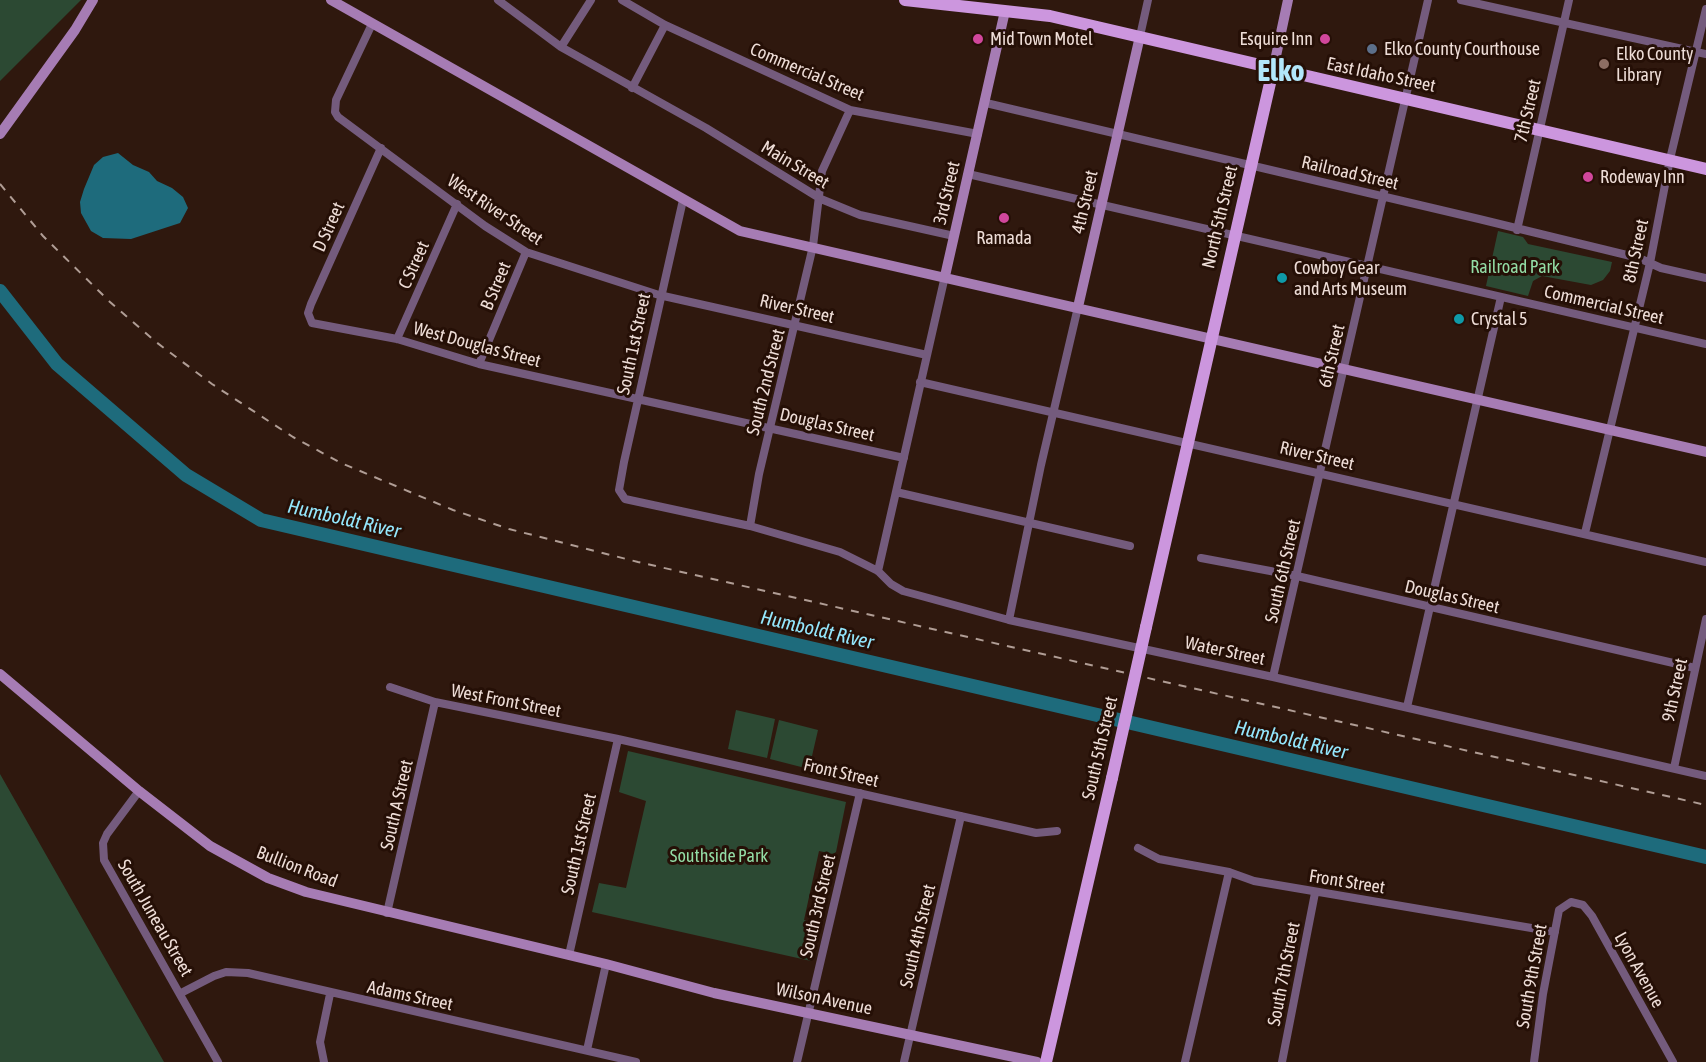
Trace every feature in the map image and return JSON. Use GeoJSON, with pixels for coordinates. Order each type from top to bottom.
{"type":"FeatureCollection","features":[{"type":"Feature","properties":{"kind":"main road","name":"East Idaho Street"},"geometry":{"type":"LineString","coordinates":[[905,0],[1050,16],[1273,70],[1706,169]]}},
{"type":"Feature","properties":{"kind":"main road","name":"North 5th Street"},"geometry":{"type":"LineString","coordinates":[[1187,441],[1273,70]]}},
{"type":"Feature","properties":{"kind":"main road","name":"South 5th Street"},"geometry":{"type":"LineString","coordinates":[[1046,1062],[1187,441]]}},
{"type":"Feature","properties":{"kind":"street"},"geometry":{"type":"LineString","coordinates":[[0,134],[75,30],[93,0]]}},
{"type":"Feature","properties":{"kind":"street"},"geometry":{"type":"LineString","coordinates":[[331,0],[740,231],[945,276],[1706,452]]}},
{"type":"Feature","properties":{"kind":"street","name":"Main Street"},"geometry":{"type":"LineString","coordinates":[[498,0],[561,47],[706,128],[821,199],[860,214],[954,236]]}},
{"type":"Feature","properties":{"kind":"street"},"geometry":{"type":"LineString","coordinates":[[561,47],[591,0]]}},
{"type":"Feature","properties":{"kind":"street","name":"Commercial Street"},"geometry":{"type":"LineString","coordinates":[[622,0],[665,25],[850,110],[978,134]]}},
{"type":"Feature","properties":{"kind":"street","name":"4th Street"},"geometry":{"type":"LineString","coordinates":[[1055,411],[1148,0]]}},
{"type":"Feature","properties":{"kind":"street","name":"North 5th Street"},"geometry":{"type":"LineString","coordinates":[[1273,70],[1288,0]]}},
{"type":"Feature","properties":{"kind":"street","name":"6th Street"},"geometry":{"type":"LineString","coordinates":[[1320,472],[1428,0]]}},
{"type":"Feature","properties":{"kind":"street","name":"7th Street"},"geometry":{"type":"LineString","coordinates":[[1517,230],[1569,0]]}},
{"type":"Feature","properties":{"kind":"street"},"geometry":{"type":"LineString","coordinates":[[1466,1],[1706,54]]}},
{"type":"Feature","properties":{"kind":"street","name":"8th Street"},"geometry":{"type":"LineString","coordinates":[[1585,533],[1608,429],[1650,263],[1670,159],[1706,9]]}},
{"type":"Feature","properties":{"kind":"street","name":"3rd Street"},"geometry":{"type":"LineString","coordinates":[[920,382],[986,103],[1005,11]]}},
{"type":"Feature","properties":{"kind":"street","name":"West River Street"},"geometry":{"type":"LineString","coordinates":[[372,24],[336,100],[335,112],[345,123],[526,252],[659,295]]}},
{"type":"Feature","properties":{"kind":"street"},"geometry":{"type":"LineString","coordinates":[[632,88],[665,25]]}},
{"type":"Feature","properties":{"kind":"street","name":"Railroad Street"},"geometry":{"type":"LineString","coordinates":[[986,103],[1384,196],[1639,258],[1706,278]]}},
{"type":"Feature","properties":{"kind":"street","name":"South 2nd Street"},"geometry":{"type":"LineString","coordinates":[[750,526],[770,427],[813,246],[821,199],[822,171],[850,110]]}},
{"type":"Feature","properties":{"kind":"street","name":"D Street"},"geometry":{"type":"LineString","coordinates":[[309,319],[311,304],[381,148]]}},
{"type":"Feature","properties":{"kind":"street","name":"Commercial Street"},"geometry":{"type":"LineString","coordinates":[[968,174],[1706,344]]}},
{"type":"Feature","properties":{"kind":"street","name":"South 1st Street"},"geometry":{"type":"LineString","coordinates":[[620,494],[624,462],[659,295],[683,200]]}},
{"type":"Feature","properties":{"kind":"street","name":"C Street"},"geometry":{"type":"LineString","coordinates":[[397,339],[457,204]]}},
{"type":"Feature","properties":{"kind":"street","name":"B Street"},"geometry":{"type":"LineString","coordinates":[[478,364],[526,252]]}},
{"type":"Feature","properties":{"kind":"street","name":"River Street"},"geometry":{"type":"LineString","coordinates":[[659,295],[927,355]]}},
{"type":"Feature","properties":{"kind":"street"},"geometry":{"type":"LineString","coordinates":[[1407,707],[1501,297]]}},
{"type":"Feature","properties":{"kind":"street","name":"West Douglas Street"},"geometry":{"type":"LineString","coordinates":[[309,319],[312,323],[397,339],[478,364],[638,399]]}},
{"type":"Feature","properties":{"kind":"street"},"geometry":{"type":"LineString","coordinates":[[878,571],[920,382]]}},
{"type":"Feature","properties":{"kind":"street","name":"River Street"},"geometry":{"type":"LineString","coordinates":[[920,382],[1187,441],[1706,562]]}},
{"type":"Feature","properties":{"kind":"street","name":"Douglas Street"},"geometry":{"type":"LineString","coordinates":[[638,399],[904,458]]}},
{"type":"Feature","properties":{"kind":"street"},"geometry":{"type":"LineString","coordinates":[[1009,620],[1028,523],[1055,411]]}},
{"type":"Feature","properties":{"kind":"street","name":"South 6th Street"},"geometry":{"type":"LineString","coordinates":[[1273,677],[1320,472]]}},
{"type":"Feature","properties":{"kind":"street"},"geometry":{"type":"LineString","coordinates":[[896,492],[1130,546]]}},
{"type":"Feature","properties":{"kind":"street","name":"Water Street"},"geometry":{"type":"LineString","coordinates":[[620,494],[633,502],[750,526],[840,552],[878,571],[903,591],[1009,620],[1273,677],[1706,776]]}},
{"type":"Feature","properties":{"kind":"street","name":"Douglas Street"},"geometry":{"type":"LineString","coordinates":[[1201,558],[1297,576],[1695,668]]}},
{"type":"Feature","properties":{"kind":"street","name":"9th Street"},"geometry":{"type":"LineString","coordinates":[[1674,768],[1706,619]]}},
{"type":"Feature","properties":{"kind":"street","name":"Bullion Road"},"geometry":{"type":"LineString","coordinates":[[0,674],[139,791],[210,846],[268,878],[306,892],[387,914],[606,964]]}},
{"type":"Feature","properties":{"kind":"street","name":"West Front Street"},"geometry":{"type":"LineString","coordinates":[[390,687],[435,702],[618,739]]}},
{"type":"Feature","properties":{"kind":"street","name":"South A Street"},"geometry":{"type":"LineString","coordinates":[[387,914],[435,702]]}},
{"type":"Feature","properties":{"kind":"street","name":"South 1st Street"},"geometry":{"type":"LineString","coordinates":[[569,955],[618,739]]}},
{"type":"Feature","properties":{"kind":"street","name":"Front Street"},"geometry":{"type":"LineString","coordinates":[[618,739],[1036,833],[1057,831]]}},
{"type":"Feature","properties":{"kind":"street","name":"South Juneau Street"},"geometry":{"type":"LineString","coordinates":[[139,791],[107,834],[102,852],[104,860],[218,1062]]}},
{"type":"Feature","properties":{"kind":"street","name":"South 3rd Street"},"geometry":{"type":"LineString","coordinates":[[797,1062],[860,793]]}},
{"type":"Feature","properties":{"kind":"street","name":"South 4th Street"},"geometry":{"type":"LineString","coordinates":[[904,1062],[961,816]]}},
{"type":"Feature","properties":{"kind":"street","name":"Front Street"},"geometry":{"type":"LineString","coordinates":[[1138,848],[1159,859],[1229,872],[1254,881],[1555,932]]}},
{"type":"Feature","properties":{"kind":"street"},"geometry":{"type":"LineString","coordinates":[[1185,1062],[1229,872]]}},
{"type":"Feature","properties":{"kind":"street","name":"South 7th Street"},"geometry":{"type":"LineString","coordinates":[[1282,1062],[1315,893]]}},
{"type":"Feature","properties":{"kind":"street","name":"South 9th Street"},"geometry":{"type":"LineString","coordinates":[[1534,1062],[1559,910],[1571,902]]}},
{"type":"Feature","properties":{"kind":"street","name":"Lyon Avenue"},"geometry":{"type":"LineString","coordinates":[[1571,902],[1583,905],[1592,916],[1673,1062]]}},
{"type":"Feature","properties":{"kind":"street"},"geometry":{"type":"LineString","coordinates":[[587,1050],[606,964]]}},
{"type":"Feature","properties":{"kind":"street","name":"Wilson Avenue"},"geometry":{"type":"LineString","coordinates":[[606,964],[714,993],[1037,1062]]}},
{"type":"Feature","properties":{"kind":"street","name":"Adams Street"},"geometry":{"type":"LineString","coordinates":[[181,993],[214,976],[238,972],[636,1062]]}},
{"type":"Feature","properties":{"kind":"street"},"geometry":{"type":"LineString","coordinates":[[324,1062],[320,1042],[330,993]]}},
{"type":"Feature","properties":{"kind":"green space"},"geometry":{"type":"Polygon","coordinates":[[[0,0],[81,0],[0,81],[0,0]]]}},
{"type":"Feature","properties":{"kind":"green space","name":"Railroad Park"},"geometry":{"type":"Polygon","coordinates":[[[1498,231],[1523,237],[1528,244],[1612,262],[1610,271],[1603,280],[1591,285],[1542,276],[1533,281],[1528,296],[1486,286],[1498,231]]]}},
{"type":"Feature","properties":{"kind":"green space"},"geometry":{"type":"Polygon","coordinates":[[[736,710],[775,719],[767,758],[728,749],[736,710]]]}},
{"type":"Feature","properties":{"kind":"green space"},"geometry":{"type":"Polygon","coordinates":[[[779,720],[818,730],[809,769],[770,759],[779,720]]]}},
{"type":"Feature","properties":{"kind":"green space","name":"Southside Park"},"geometry":{"type":"Polygon","coordinates":[[[628,751],[846,802],[836,852],[833,854],[819,851],[804,920],[819,925],[811,961],[592,912],[599,883],[626,888],[646,801],[619,792],[628,751]]]}},
{"type":"Feature","properties":{"kind":"green space"},"geometry":{"type":"Polygon","coordinates":[[[0,774],[164,1062],[0,1062],[0,774]]]}},
{"type":"Feature","properties":{"kind":"water"},"geometry":{"type":"Polygon","coordinates":[[[118,153],[183,197],[188,208],[180,223],[131,239],[103,238],[91,231],[81,213],[80,202],[84,189],[94,165],[103,157],[118,153]]]}},
{"type":"Feature","properties":{"kind":"waterway","name":"Humboldt River"},"geometry":{"type":"LineString","coordinates":[[0,291],[57,364],[186,475],[261,520],[1706,857]]}},
{"type":"Feature","properties":{"kind":"railway"},"geometry":{"type":"LineString","coordinates":[[0,184],[43,236],[110,302],[156,342],[212,384],[293,437],[341,463],[453,510],[509,529],[638,562],[1706,805]]}},
{"type":"Feature","properties":{"kind":"place","name":"Mid Town Motel"},"geometry":{"type":"Point","coordinates":[978,39]}},
{"type":"Feature","properties":{"kind":"place","name":"Esquire Inn"},"geometry":{"type":"Point","coordinates":[1325,39]}},
{"type":"Feature","properties":{"kind":"place","name":"Elko County Courthouse"},"geometry":{"type":"Point","coordinates":[1372,49]}},
{"type":"Feature","properties":{"kind":"place","name":"Elko County Library"},"geometry":{"type":"Point","coordinates":[1604,64]}},
{"type":"Feature","properties":{"kind":"place","name":"Rodeway Inn"},"geometry":{"type":"Point","coordinates":[1588,177]}},
{"type":"Feature","properties":{"kind":"place","name":"Ramada"},"geometry":{"type":"Point","coordinates":[1004,218]}},
{"type":"Feature","properties":{"kind":"place","name":"Cowboy Gear and Arts Museum"},"geometry":{"type":"Point","coordinates":[1282,278]}},
{"type":"Feature","properties":{"kind":"place","name":"Crystal 5"},"geometry":{"type":"Point","coordinates":[1459,319]}},
{"type":"Feature","properties":{"kind":"district","name":"Elko"},"geometry":{"type":"Point","coordinates":[1281,72]}}]}
